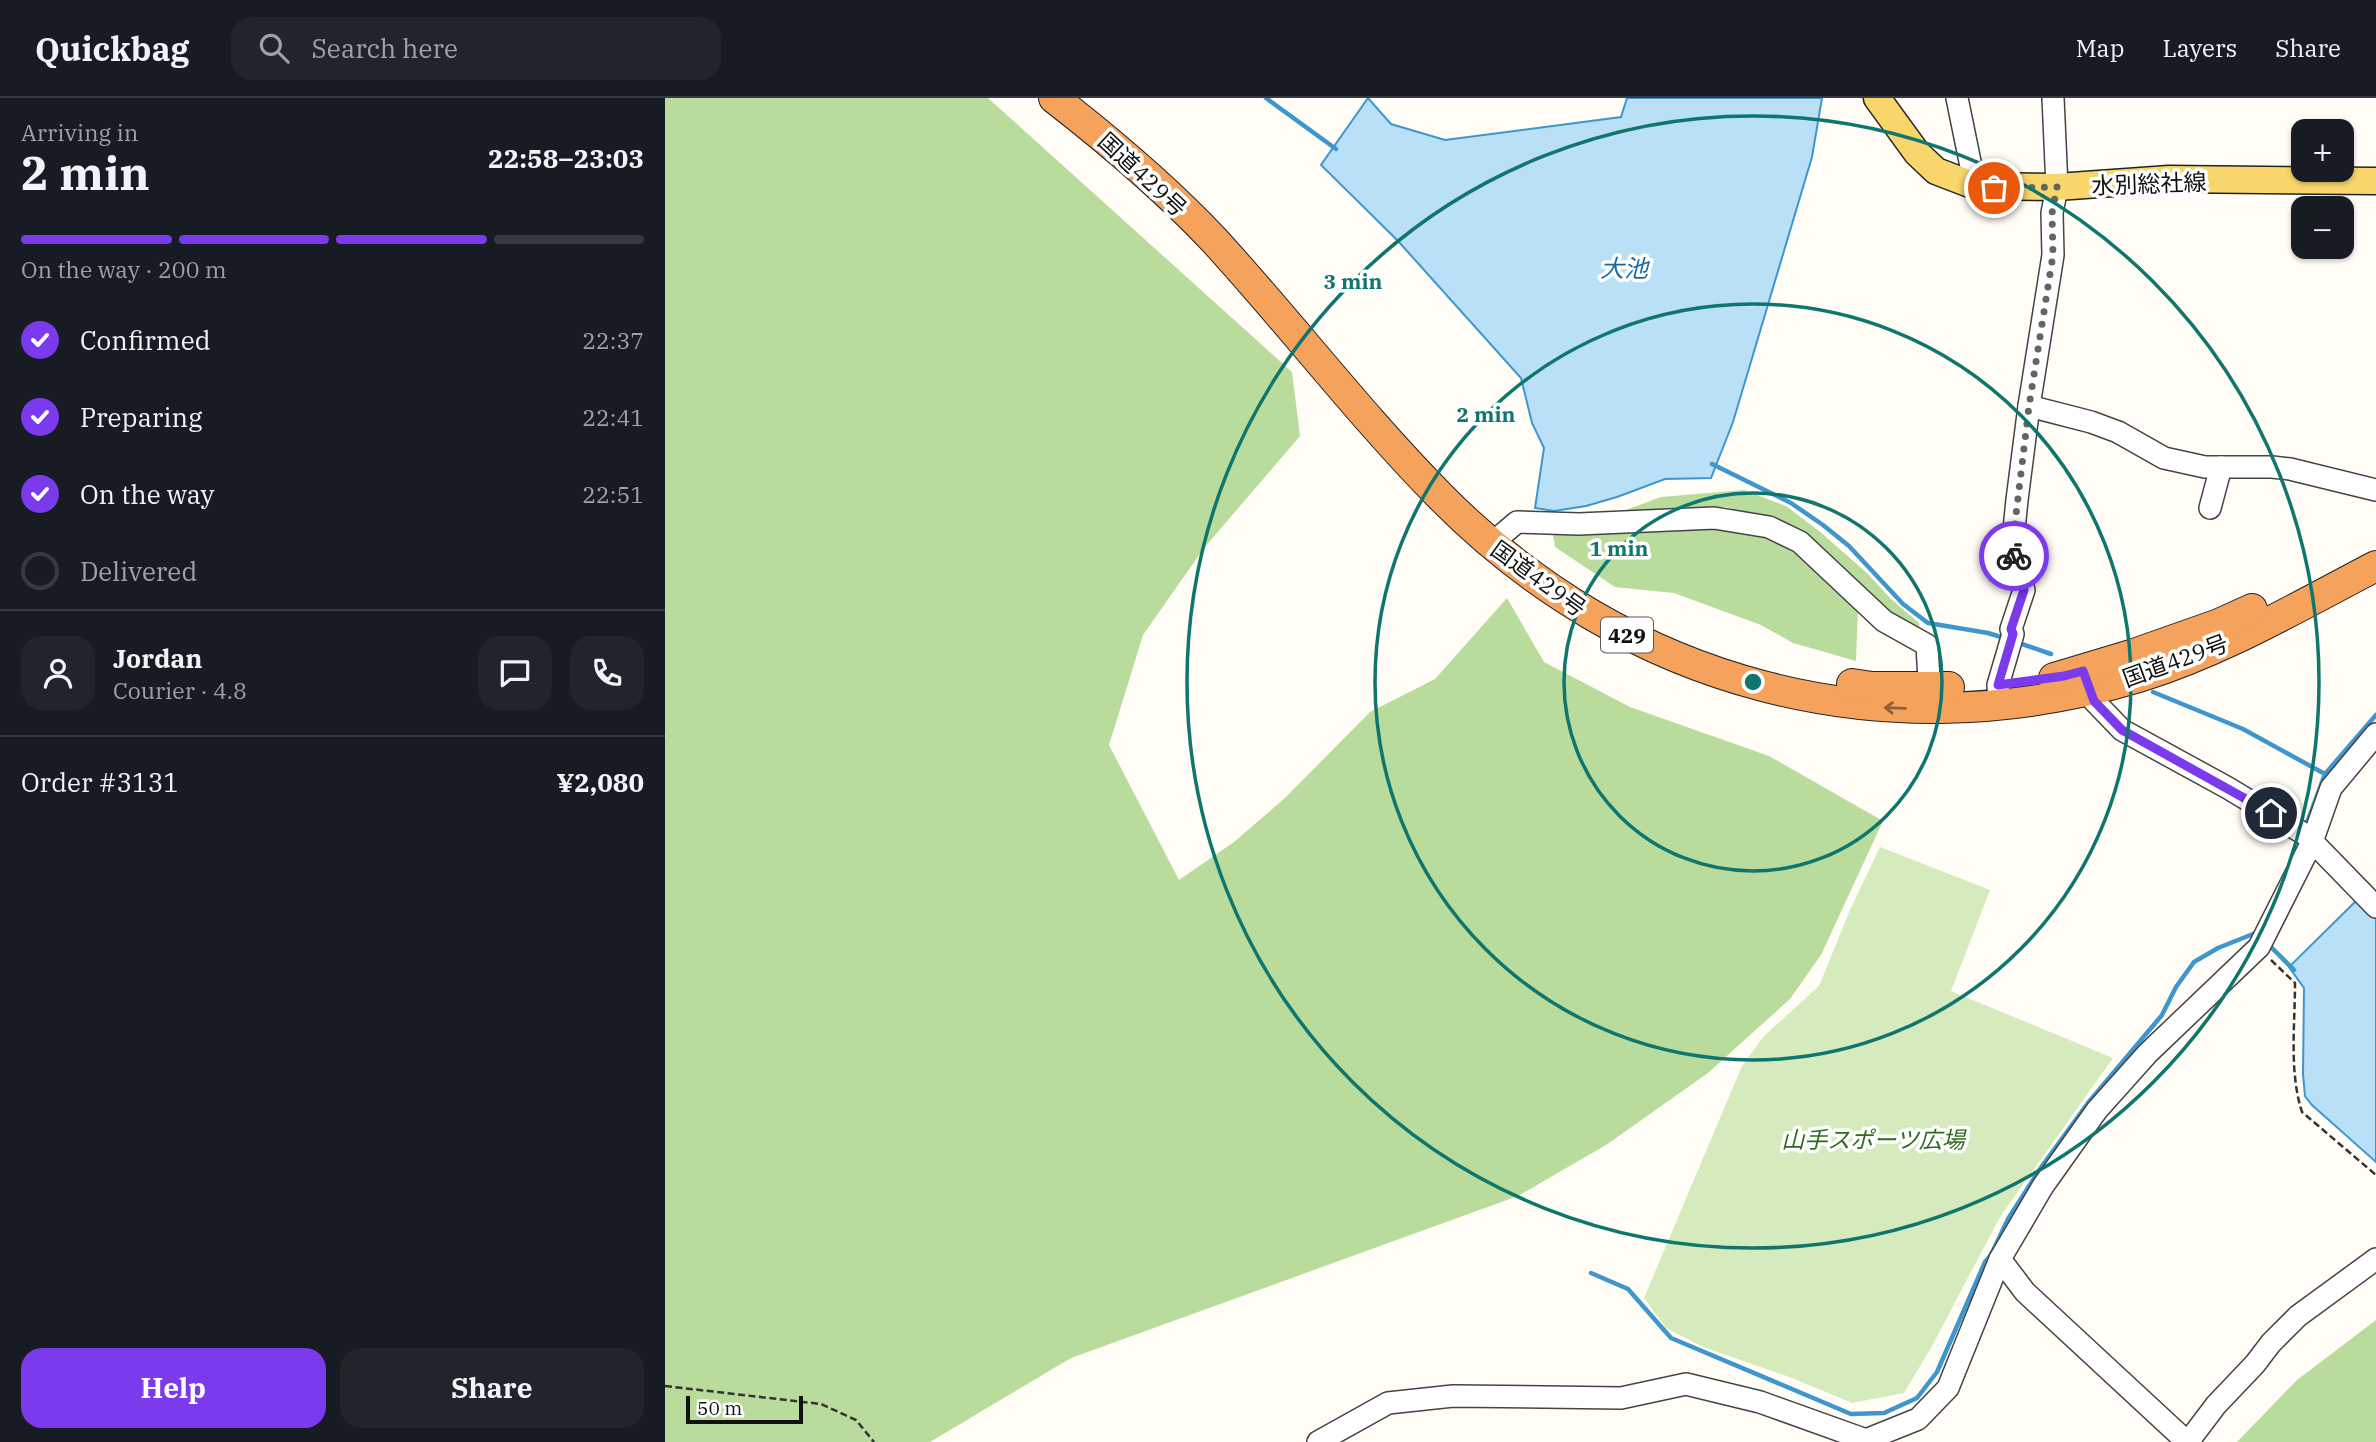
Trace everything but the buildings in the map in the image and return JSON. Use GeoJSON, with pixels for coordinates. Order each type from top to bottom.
{"type":"FeatureCollection","features":[{"type":"Feature","properties":{"kind":"highway","name":"国道429号"},"geometry":{"type":"LineString","coordinates":[[1054,98],[1095,129],[1212,238],[1395,449],[1450,506],[1497,538]]}},
{"type":"Feature","properties":{"kind":"highway","name":"国道429号"},"geometry":{"type":"LineString","coordinates":[[1083,98],[1174,175],[1323,337],[1532,577],[1586,613],[1681,660],[1754,684],[1831,701],[1901,709],[1930,698],[1999,694],[2032,701],[2219,624],[2376,546]]}},
{"type":"Feature","properties":{"kind":"highway","name":"国道429号"},"geometry":{"type":"LineString","coordinates":[[2086,680],[2141,676],[2215,648],[2376,566]]}},
{"type":"Feature","properties":{"kind":"main road","name":"水別総社線"},"geometry":{"type":"LineString","coordinates":[[1877,98],[1917,153],[1936,171],[1975,186],[2057,187],[2169,179],[2376,181]]}},
{"type":"Feature","properties":{"kind":"street"},"geometry":{"type":"LineString","coordinates":[[1957,98],[1975,186]]}},
{"type":"Feature","properties":{"kind":"street"},"geometry":{"type":"LineString","coordinates":[[1999,694],[2011,641],[2011,629],[2024,590],[2012,548],[2029,406],[2053,255],[2052,213],[2057,187],[2053,98]]}},
{"type":"Feature","properties":{"kind":"street"},"geometry":{"type":"LineString","coordinates":[[2029,406],[2109,429],[2164,458],[2205,467],[2290,469],[2376,490]]}},
{"type":"Feature","properties":{"kind":"street"},"geometry":{"type":"LineString","coordinates":[[2210,508],[2221,467]]}},
{"type":"Feature","properties":{"kind":"street"},"geometry":{"type":"LineString","coordinates":[[1497,538],[1517,522],[1579,524],[1714,518],[1769,527],[1800,542],[1884,621],[1927,645],[1930,698]]}},
{"type":"Feature","properties":{"kind":"street"},"geometry":{"type":"LineString","coordinates":[[2086,680],[2102,710],[2122,730],[2228,788],[2305,836],[2376,907]]}},
{"type":"Feature","properties":{"kind":"street"},"geometry":{"type":"LineString","coordinates":[[1318,1442],[1388,1403],[1454,1396],[1621,1398],[1686,1384],[1760,1402],[1866,1440],[1918,1419],[1948,1388],[2000,1259],[2043,1186],[2097,1110],[2148,1053],[2259,947],[2305,836],[2331,788],[2376,734]]}},
{"type":"Feature","properties":{"kind":"street"},"geometry":{"type":"LineString","coordinates":[[2000,1259],[2025,1292],[2187,1442],[2215,1405],[2298,1316],[2376,1259]]}},
{"type":"Feature","properties":{"kind":"path"},"geometry":{"type":"LineString","coordinates":[[2259,947],[2295,983],[2295,1064],[2302,1112],[2376,1174]]}},
{"type":"Feature","properties":{"kind":"path"},"geometry":{"type":"LineString","coordinates":[[665,1386],[821,1404],[856,1420],[874,1442]]}},
{"type":"Feature","properties":{"kind":"green space"},"geometry":{"type":"Polygon","coordinates":[[[665,98],[988,98],[1292,372],[1300,436],[1204,548],[1143,635],[1109,745],[1179,880],[1234,842],[1285,798],[1370,712],[1435,679],[1507,598],[1544,662],[1630,707],[1769,756],[1883,821],[1821,955],[1790,999],[1708,1073],[1606,1145],[1518,1196],[1071,1358],[930,1442],[665,1442],[665,98]]]}},
{"type":"Feature","properties":{"kind":"green space"},"geometry":{"type":"Polygon","coordinates":[[[1744,490],[1786,506],[1819,531],[1919,623],[1920,630],[1897,618],[1768,519],[1726,507],[1626,510],[1661,497],[1744,490]]]}},
{"type":"Feature","properties":{"kind":"green space"},"geometry":{"type":"Polygon","coordinates":[[[1728,526],[1764,533],[1796,549],[1858,608],[1856,661],[1793,643],[1761,625],[1674,593],[1615,587],[1555,547],[1553,535],[1728,526]]]}},
{"type":"Feature","properties":{"kind":"green space","name":"山手スポーツ広場"},"geometry":{"type":"Polygon","coordinates":[[[1880,847],[1990,890],[1951,991],[2113,1058],[2000,1217],[1904,1393],[1852,1403],[1792,1378],[1703,1347],[1666,1328],[1644,1298],[1742,1066],[1764,1036],[1819,986],[1850,910],[1880,847]]]}},
{"type":"Feature","properties":{"kind":"green space"},"geometry":{"type":"Polygon","coordinates":[[[2376,1320],[2376,1442],[2237,1442],[2297,1380],[2376,1320]]]}},
{"type":"Feature","properties":{"kind":"water","name":"大池"},"geometry":{"type":"Polygon","coordinates":[[[1368,98],[1391,124],[1445,140],[1621,117],[1627,98],[1822,98],[1812,157],[1733,422],[1711,478],[1665,479],[1586,506],[1554,511],[1535,508],[1544,448],[1532,423],[1521,378],[1398,241],[1321,165],[1368,98]]]}},
{"type":"Feature","properties":{"kind":"water"},"geometry":{"type":"Polygon","coordinates":[[[2359,898],[2376,915],[2376,1162],[2305,1096],[2304,988],[2289,967],[2359,898]]]}},
{"type":"Feature","properties":{"kind":"waterway"},"geometry":{"type":"LineString","coordinates":[[1266,98],[1336,149]]}},
{"type":"Feature","properties":{"kind":"waterway"},"geometry":{"type":"LineString","coordinates":[[1712,464],[1791,503],[1823,525],[1849,546],[1903,604],[1928,623],[2004,638]]}},
{"type":"Feature","properties":{"kind":"waterway"},"geometry":{"type":"LineString","coordinates":[[2016,642],[2051,654]]}},
{"type":"Feature","properties":{"kind":"waterway"},"geometry":{"type":"LineString","coordinates":[[2153,692],[2243,729],[2325,774],[2376,715]]}},
{"type":"Feature","properties":{"kind":"waterway"},"geometry":{"type":"LineString","coordinates":[[2305,828],[2325,774]]}},
{"type":"Feature","properties":{"kind":"waterway"},"geometry":{"type":"LineString","coordinates":[[1591,1273],[1628,1289],[1671,1338],[1851,1414],[1884,1413],[1917,1398],[1937,1372],[1985,1262],[2008,1219],[2042,1166],[2088,1103],[2162,1015],[2176,987],[2194,962],[2218,948],[2258,932]]}},
{"type":"Feature","properties":{"kind":"waterway"},"geometry":{"type":"LineString","coordinates":[[2268,944],[2294,970]]}},
{"type":"Feature","properties":{"kind":"way so far"},"geometry":{"type":"LineString","coordinates":[[1994,188],[2057,187],[2052,213],[2053,255],[2029,406],[2012,548],[2014,556]]}},
{"type":"Feature","properties":{"kind":"route"},"geometry":{"type":"LineString","coordinates":[[2014,556],[2024,590],[2011,629],[2013,634],[1998,685],[2083,671],[2094,701],[2122,730],[2271,813]]}}]}
